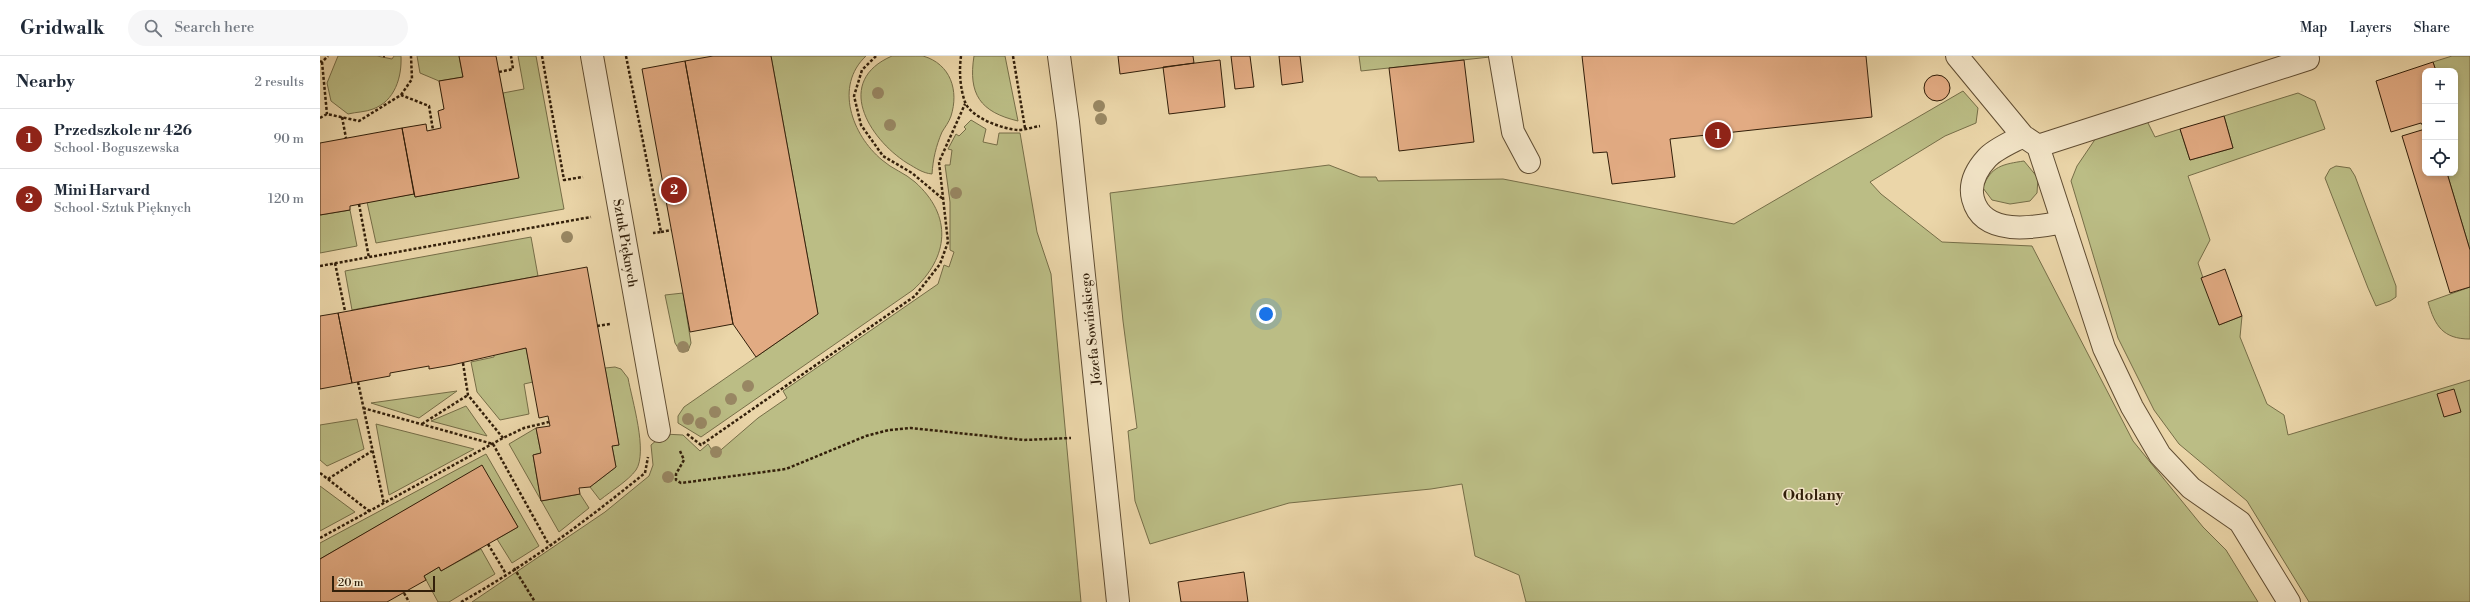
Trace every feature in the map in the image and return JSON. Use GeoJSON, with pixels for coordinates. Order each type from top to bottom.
{"type":"FeatureCollection","features":[{"type":"Feature","properties":{"kind":"street","name":"Józefa Sowińskiego"},"geometry":{"type":"LineString","coordinates":[[1059,56],[1068,122],[1118,602]]}},
{"type":"Feature","properties":{"kind":"street"},"geometry":{"type":"LineString","coordinates":[[1500,56],[1513,132],[1529,162]]}},
{"type":"Feature","properties":{"kind":"street"},"geometry":{"type":"LineString","coordinates":[[1957,56],[2031,141],[2063,222],[2104,348],[2132,407],[2160,455],[2191,488],[2240,522],[2289,602]]}},
{"type":"Feature","properties":{"kind":"street"},"geometry":{"type":"LineString","coordinates":[[2063,222],[2034,228],[2012,228],[1990,222],[1976,210],[1971,191],[1976,172],[1988,157],[2031,141],[2308,59],[2307,56]]}},
{"type":"Feature","properties":{"kind":"street","name":"Sztuk Pięknych"},"geometry":{"type":"LineString","coordinates":[[597,57],[666,430]]}},
{"type":"Feature","properties":{"kind":"path"},"geometry":{"type":"LineString","coordinates":[[326,114],[321,62],[328,56]]}},
{"type":"Feature","properties":{"kind":"path"},"geometry":{"type":"LineString","coordinates":[[320,118],[326,114],[360,121],[401,95],[412,79],[411,56]]}},
{"type":"Feature","properties":{"kind":"path"},"geometry":{"type":"LineString","coordinates":[[499,72],[513,70],[510,56]]}},
{"type":"Feature","properties":{"kind":"path"},"geometry":{"type":"LineString","coordinates":[[542,56],[564,180],[586,177]]}},
{"type":"Feature","properties":{"kind":"path"},"geometry":{"type":"LineString","coordinates":[[876,56],[862,70],[854,96],[861,125],[883,156],[912,173],[943,199]]}},
{"type":"Feature","properties":{"kind":"path"},"geometry":{"type":"LineString","coordinates":[[461,602],[549,545],[645,474],[648,458],[646,442],[666,430],[677,427],[701,445],[915,296],[940,264],[948,242],[940,162],[965,104],[959,70],[961,56]]}},
{"type":"Feature","properties":{"kind":"path"},"geometry":{"type":"LineString","coordinates":[[1013,56],[1025,128]]}},
{"type":"Feature","properties":{"kind":"path"},"geometry":{"type":"LineString","coordinates":[[401,95],[429,106],[433,130]]}},
{"type":"Feature","properties":{"kind":"path"},"geometry":{"type":"LineString","coordinates":[[965,104],[988,123],[1019,130]]}},
{"type":"Feature","properties":{"kind":"path"},"geometry":{"type":"LineString","coordinates":[[342,117],[346,138]]}},
{"type":"Feature","properties":{"kind":"path"},"geometry":{"type":"LineString","coordinates":[[359,204],[369,258]]}},
{"type":"Feature","properties":{"kind":"path"},"geometry":{"type":"LineString","coordinates":[[320,266],[600,216]]}},
{"type":"Feature","properties":{"kind":"path"},"geometry":{"type":"LineString","coordinates":[[661,232],[671,230]]}},
{"type":"Feature","properties":{"kind":"path"},"geometry":{"type":"LineString","coordinates":[[335,264],[345,311]]}},
{"type":"Feature","properties":{"kind":"path"},"geometry":{"type":"LineString","coordinates":[[462,363],[468,395],[503,438]]}},
{"type":"Feature","properties":{"kind":"path"},"geometry":{"type":"LineString","coordinates":[[358,382],[384,504]]}},
{"type":"Feature","properties":{"kind":"path"},"geometry":{"type":"LineString","coordinates":[[421,424],[468,395]]}},
{"type":"Feature","properties":{"kind":"path"},"geometry":{"type":"LineString","coordinates":[[363,408],[493,444],[549,545]]}},
{"type":"Feature","properties":{"kind":"path"},"geometry":{"type":"LineString","coordinates":[[320,538],[503,438],[524,428],[549,422]]}},
{"type":"Feature","properties":{"kind":"path"},"geometry":{"type":"LineString","coordinates":[[666,430],[684,460],[676,474],[676,480],[681,483],[786,469],[866,436],[889,430],[925,429],[1024,440],[1066,438]]}},
{"type":"Feature","properties":{"kind":"path"},"geometry":{"type":"LineString","coordinates":[[328,479],[372,451]]}},
{"type":"Feature","properties":{"kind":"path"},"geometry":{"type":"LineString","coordinates":[[320,473],[369,511]]}},
{"type":"Feature","properties":{"kind":"path"},"geometry":{"type":"LineString","coordinates":[[488,544],[506,574]]}},
{"type":"Feature","properties":{"kind":"path"},"geometry":{"type":"LineString","coordinates":[[514,568],[535,602]]}},
{"type":"Feature","properties":{"kind":"path"},"geometry":{"type":"LineString","coordinates":[[404,593],[409,602]]}},
{"type":"Feature","properties":{"kind":"green space"},"geometry":{"type":"Polygon","coordinates":[[[338,56],[377,56],[392,59],[394,56],[401,56],[400,72],[396,87],[392,94],[381,105],[373,109],[348,114],[331,101],[327,83],[338,56]]]}},
{"type":"Feature","properties":{"kind":"green space"},"geometry":{"type":"Polygon","coordinates":[[[417,56],[459,56],[463,77],[439,81],[420,73],[417,56]]]}},
{"type":"Feature","properties":{"kind":"green space"},"geometry":{"type":"Polygon","coordinates":[[[518,56],[536,56],[564,209],[376,243],[367,202],[414,194],[415,197],[518,178],[503,93],[524,89],[518,56]]]}},
{"type":"Feature","properties":{"kind":"green space"},"geometry":{"type":"Polygon","coordinates":[[[771,56],[866,56],[856,68],[851,81],[849,95],[855,124],[871,150],[886,163],[915,182],[927,195],[936,209],[941,222],[942,236],[934,264],[913,290],[701,437],[678,423],[678,416],[684,407],[818,314],[771,56]]]}},
{"type":"Feature","properties":{"kind":"green space"},"geometry":{"type":"Polygon","coordinates":[[[892,56],[923,56],[933,60],[946,72],[953,88],[953,107],[950,118],[938,142],[932,174],[925,173],[907,163],[893,152],[880,139],[870,125],[863,110],[861,94],[864,80],[874,67],[892,56]]]}},
{"type":"Feature","properties":{"kind":"green space"},"geometry":{"type":"Polygon","coordinates":[[[974,56],[1005,56],[1018,121],[994,112],[980,99],[975,91],[973,81],[974,56]]]}},
{"type":"Feature","properties":{"kind":"green space"},"geometry":{"type":"Polygon","coordinates":[[[1359,56],[1490,56],[1490,57],[1361,71],[1359,56]]]}},
{"type":"Feature","properties":{"kind":"green space"},"geometry":{"type":"Polygon","coordinates":[[[2452,56],[2470,56],[2470,250],[2448,176],[2458,176],[2458,68],[2435,68],[2433,62],[2452,56]]]}},
{"type":"Feature","properties":{"kind":"green space"},"geometry":{"type":"Polygon","coordinates":[[[1963,91],[1978,108],[1976,123],[1945,136],[1870,182],[1881,194],[1942,242],[2032,246],[2133,441],[2203,527],[2226,550],[2258,602],[1526,602],[1519,575],[1475,556],[1462,484],[1431,489],[1289,503],[1150,544],[1135,501],[1128,431],[1137,428],[1123,321],[1110,193],[1329,165],[1360,177],[1376,177],[1378,181],[1503,179],[1734,224],[1963,91]]]}},
{"type":"Feature","properties":{"kind":"green space"},"geometry":{"type":"Polygon","coordinates":[[[2298,93],[2315,101],[2325,129],[2188,176],[2210,240],[2198,263],[2219,325],[2242,316],[2240,337],[2267,404],[2284,415],[2288,435],[2470,380],[2470,602],[2309,602],[2247,501],[2179,444],[2154,410],[2118,338],[2071,181],[2077,166],[2096,138],[2147,121],[2155,137],[2180,129],[2190,160],[2233,148],[2224,116],[2298,93]]]}},
{"type":"Feature","properties":{"kind":"green space"},"geometry":{"type":"Polygon","coordinates":[[[971,120],[986,129],[983,142],[997,145],[999,133],[1020,133],[1037,232],[1051,274],[1081,602],[472,602],[605,512],[649,476],[653,465],[651,445],[664,434],[683,435],[700,451],[708,444],[715,455],[758,418],[787,398],[783,391],[938,284],[944,265],[949,267],[954,252],[950,250],[950,202],[945,165],[950,165],[952,150],[948,149],[956,134],[959,136],[966,129],[964,127],[971,120]]]}},
{"type":"Feature","properties":{"kind":"green space"},"geometry":{"type":"Polygon","coordinates":[[[2024,161],[2038,178],[2037,193],[2030,201],[2010,204],[1992,200],[1983,188],[1990,175],[1999,167],[2010,163],[2024,161]]]}},
{"type":"Feature","properties":{"kind":"green space"},"geometry":{"type":"Polygon","coordinates":[[[2336,166],[2350,168],[2355,176],[2396,286],[2396,297],[2376,306],[2325,178],[2330,169],[2336,166]]]}},
{"type":"Feature","properties":{"kind":"green space"},"geometry":{"type":"Polygon","coordinates":[[[350,210],[357,246],[320,253],[320,215],[350,210]]]}},
{"type":"Feature","properties":{"kind":"green space"},"geometry":{"type":"Polygon","coordinates":[[[531,237],[538,276],[352,310],[345,271],[531,237]]]}},
{"type":"Feature","properties":{"kind":"green space"},"geometry":{"type":"Polygon","coordinates":[[[2470,287],[2470,339],[2453,337],[2442,330],[2437,324],[2428,302],[2470,287]]]}},
{"type":"Feature","properties":{"kind":"green space"},"geometry":{"type":"Polygon","coordinates":[[[683,293],[691,343],[688,351],[680,351],[675,343],[665,295],[683,293]]]}},
{"type":"Feature","properties":{"kind":"green space"},"geometry":{"type":"Polygon","coordinates":[[[526,348],[533,382],[524,384],[529,414],[500,420],[477,392],[471,362],[494,357],[494,354],[526,348]]]}},
{"type":"Feature","properties":{"kind":"green space"},"geometry":{"type":"Polygon","coordinates":[[[615,367],[621,369],[628,378],[640,439],[639,462],[636,470],[629,478],[600,500],[590,487],[616,467],[612,446],[619,445],[605,368],[615,367]]]}},
{"type":"Feature","properties":{"kind":"green space"},"geometry":{"type":"Polygon","coordinates":[[[457,391],[419,418],[371,403],[457,391]]]}},
{"type":"Feature","properties":{"kind":"green space"},"geometry":{"type":"Polygon","coordinates":[[[466,406],[487,436],[431,421],[466,406]]]}},
{"type":"Feature","properties":{"kind":"green space"},"geometry":{"type":"Polygon","coordinates":[[[357,419],[364,449],[327,466],[320,460],[320,425],[357,419]]]}},
{"type":"Feature","properties":{"kind":"green space"},"geometry":{"type":"Polygon","coordinates":[[[376,424],[474,449],[389,495],[376,424]]]}},
{"type":"Feature","properties":{"kind":"green space"},"geometry":{"type":"Polygon","coordinates":[[[536,428],[541,453],[533,455],[541,500],[509,444],[536,428]]]}},
{"type":"Feature","properties":{"kind":"green space"},"geometry":{"type":"Polygon","coordinates":[[[486,454],[539,546],[512,563],[497,539],[518,527],[482,466],[320,559],[320,543],[486,454]]]}},
{"type":"Feature","properties":{"kind":"green space"},"geometry":{"type":"Polygon","coordinates":[[[320,486],[355,512],[320,531],[320,486]]]}},
{"type":"Feature","properties":{"kind":"green space"},"geometry":{"type":"Polygon","coordinates":[[[580,494],[589,508],[559,532],[541,501],[580,494]]]}},
{"type":"Feature","properties":{"kind":"green space"},"geometry":{"type":"Polygon","coordinates":[[[481,549],[495,574],[449,602],[438,602],[424,576],[439,567],[441,571],[481,549]]]}},
{"type":"Feature","properties":{"kind":"building"},"geometry":{"type":"Polygon","coordinates":[[[459,56],[496,56],[519,178],[415,197],[402,128],[426,124],[427,131],[441,128],[438,111],[444,109],[439,81],[463,77],[459,56]]]}},
{"type":"Feature","properties":{"kind":"building"},"geometry":{"type":"Polygon","coordinates":[[[713,56],[771,56],[818,314],[756,357],[733,324],[685,61],[713,56]]]}},
{"type":"Feature","properties":{"kind":"building"},"geometry":{"type":"Polygon","coordinates":[[[1118,56],[1193,56],[1194,63],[1120,74],[1118,56]]]}},
{"type":"Feature","properties":{"kind":"building"},"geometry":{"type":"Polygon","coordinates":[[[1231,56],[1250,56],[1254,87],[1235,89],[1231,56]]]}},
{"type":"Feature","properties":{"kind":"building"},"geometry":{"type":"Polygon","coordinates":[[[1279,56],[1300,56],[1303,82],[1282,85],[1279,56]]]}},
{"type":"Feature","properties":{"kind":"building"},"geometry":{"type":"Polygon","coordinates":[[[1582,56],[1866,56],[1872,117],[1670,139],[1675,177],[1612,184],[1607,152],[1593,153],[1582,56]]]}},
{"type":"Feature","properties":{"kind":"building"},"geometry":{"type":"Polygon","coordinates":[[[1220,60],[1225,107],[1169,114],[1163,67],[1220,60]]]}},
{"type":"Feature","properties":{"kind":"building"},"geometry":{"type":"Polygon","coordinates":[[[1464,60],[1474,142],[1399,151],[1389,68],[1464,60]]]}},
{"type":"Feature","properties":{"kind":"building"},"geometry":{"type":"Polygon","coordinates":[[[685,61],[733,324],[690,332],[642,69],[685,61]]]}},
{"type":"Feature","properties":{"kind":"building"},"geometry":{"type":"Polygon","coordinates":[[[2433,62],[2435,68],[2422,68],[2422,124],[2421,123],[2391,132],[2376,81],[2433,62]]]}},
{"type":"Feature","properties":{"kind":"building"},"geometry":{"type":"Polygon","coordinates":[[[1937,75],[1946,79],[1950,88],[1946,97],[1937,101],[1928,97],[1924,88],[1928,79],[1937,75]]]}},
{"type":"Feature","properties":{"kind":"building"},"geometry":{"type":"Polygon","coordinates":[[[2224,116],[2233,148],[2190,160],[2180,129],[2224,116]]]}},
{"type":"Feature","properties":{"kind":"building"},"geometry":{"type":"Polygon","coordinates":[[[402,128],[414,194],[350,206],[350,210],[320,215],[320,143],[402,128]]]}},
{"type":"Feature","properties":{"kind":"building"},"geometry":{"type":"Polygon","coordinates":[[[2422,130],[2422,176],[2448,176],[2470,250],[2470,287],[2450,293],[2402,136],[2422,130]]]}},
{"type":"Feature","properties":{"kind":"building"},"geometry":{"type":"Polygon","coordinates":[[[587,267],[619,445],[612,446],[616,467],[590,487],[579,488],[580,494],[541,501],[533,455],[541,453],[536,428],[550,426],[548,416],[539,418],[526,348],[452,365],[429,369],[429,366],[390,373],[390,376],[352,383],[338,313],[587,267]]]}},
{"type":"Feature","properties":{"kind":"building"},"geometry":{"type":"Polygon","coordinates":[[[2225,269],[2242,316],[2219,325],[2201,278],[2225,269]]]}},
{"type":"Feature","properties":{"kind":"building"},"geometry":{"type":"Polygon","coordinates":[[[338,313],[352,383],[320,389],[320,316],[338,313]]]}},
{"type":"Feature","properties":{"kind":"building"},"geometry":{"type":"Polygon","coordinates":[[[2454,389],[2461,412],[2444,417],[2437,394],[2454,389]]]}},
{"type":"Feature","properties":{"kind":"building"},"geometry":{"type":"Polygon","coordinates":[[[482,465],[518,527],[441,571],[439,567],[424,576],[426,580],[387,602],[320,602],[320,559],[482,465]]]}},
{"type":"Feature","properties":{"kind":"building"},"geometry":{"type":"Polygon","coordinates":[[[1244,572],[1248,602],[1181,602],[1178,582],[1244,572]]]}},
{"type":"Feature","properties":{"kind":"place","name":"Przedszkole nr 426"},"geometry":{"type":"Point","coordinates":[1718,135]}},
{"type":"Feature","properties":{"kind":"place","name":"Mini Harvard"},"geometry":{"type":"Point","coordinates":[674,190]}},
{"type":"Feature","properties":{"kind":"district","name":"Odolany"},"geometry":{"type":"Point","coordinates":[1813,495]}}]}
